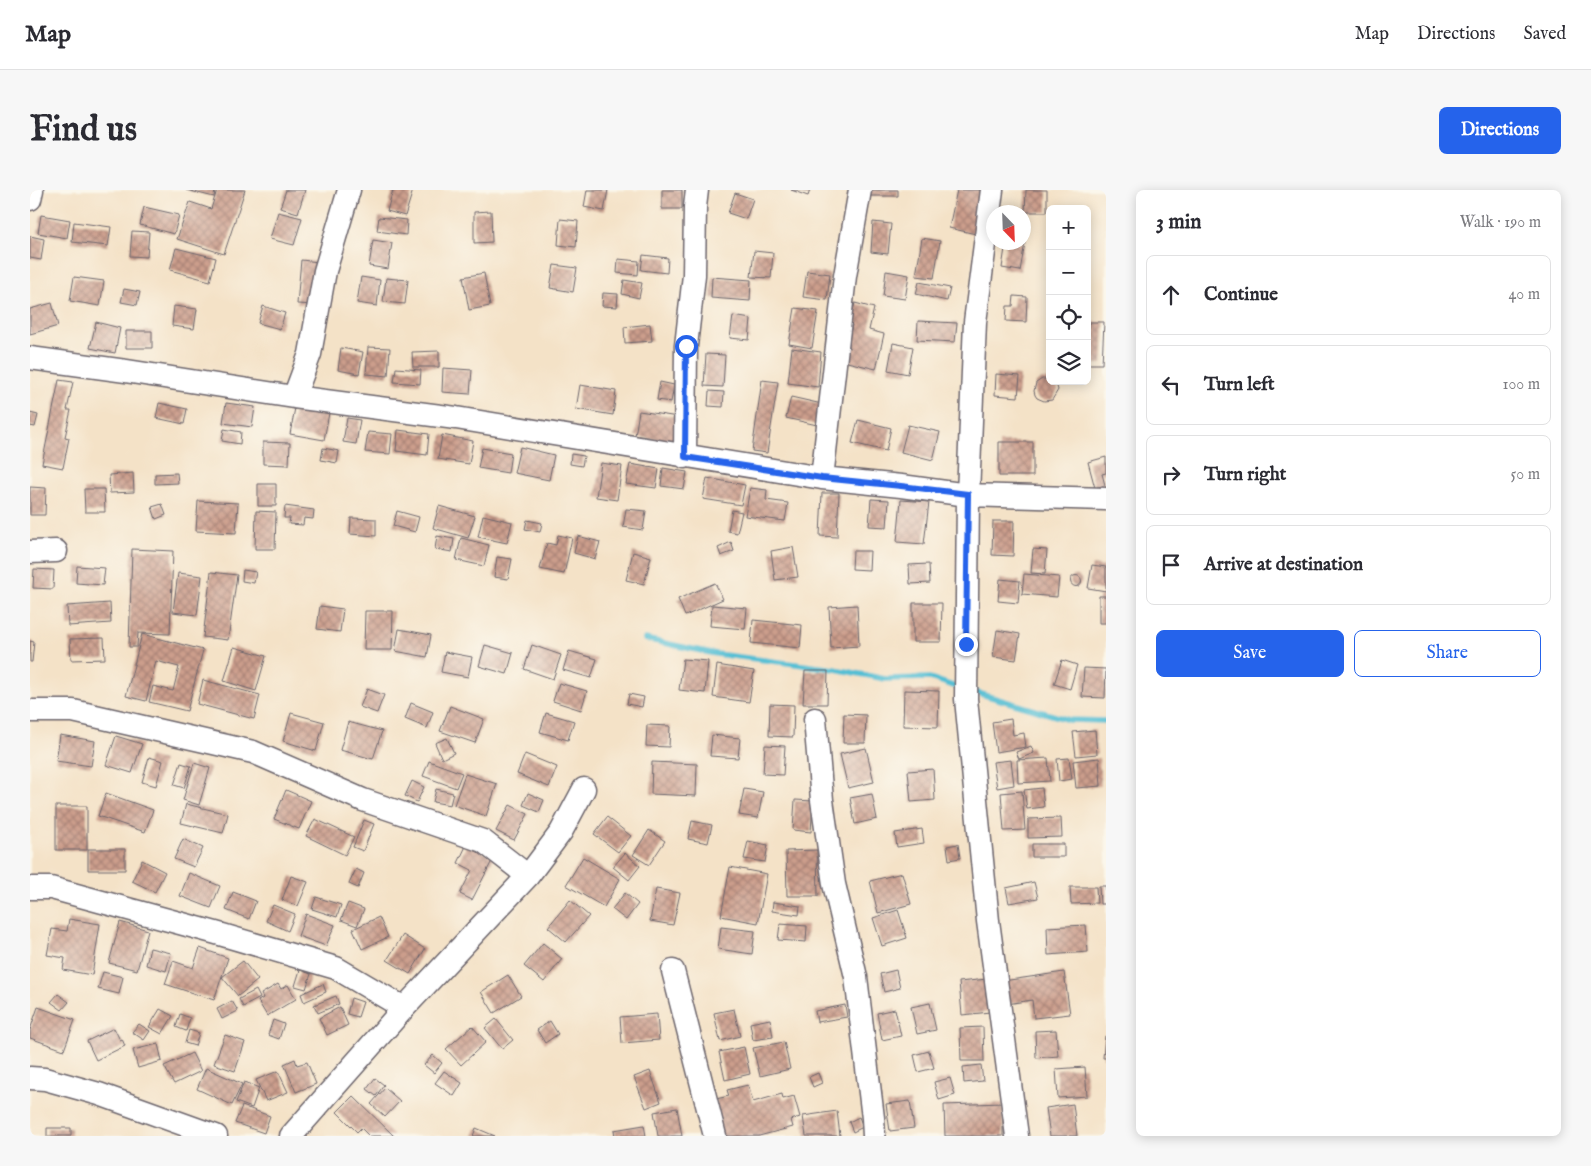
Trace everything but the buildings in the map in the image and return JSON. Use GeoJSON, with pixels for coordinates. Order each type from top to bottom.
{"type":"FeatureCollection","features":[{"type":"Feature","properties":{"kind":"street"},"geometry":{"type":"LineString","coordinates":[[30,199],[32,190]]}},
{"type":"Feature","properties":{"kind":"street"},"geometry":{"type":"LineString","coordinates":[[294,397],[310,354],[325,271],[350,190]]}},
{"type":"Feature","properties":{"kind":"street"},"geometry":{"type":"LineString","coordinates":[[685,457],[686,346],[694,275],[695,207],[698,190]]}},
{"type":"Feature","properties":{"kind":"street"},"geometry":{"type":"LineString","coordinates":[[822,478],[845,276],[860,190]]}},
{"type":"Feature","properties":{"kind":"street"},"geometry":{"type":"LineString","coordinates":[[992,190],[975,322],[968,494],[966,690],[988,921],[1017,1136]]}},
{"type":"Feature","properties":{"kind":"street"},"geometry":{"type":"LineString","coordinates":[[30,358],[294,397],[456,418],[822,478],[968,494],[1106,499]]}},
{"type":"Feature","properties":{"kind":"street"},"geometry":{"type":"LineString","coordinates":[[30,552],[56,551]]}},
{"type":"Feature","properties":{"kind":"street"},"geometry":{"type":"LineString","coordinates":[[30,711],[74,711],[253,752],[363,800],[483,841],[528,876]]}},
{"type":"Feature","properties":{"kind":"street"},"geometry":{"type":"LineString","coordinates":[[814,719],[822,800],[834,884],[856,977],[874,1136]]}},
{"type":"Feature","properties":{"kind":"street"},"geometry":{"type":"LineString","coordinates":[[291,1136],[404,1008],[528,876],[560,832],[584,789]]}},
{"type":"Feature","properties":{"kind":"street"},"geometry":{"type":"LineString","coordinates":[[30,888],[51,888],[336,968],[404,1008]]}},
{"type":"Feature","properties":{"kind":"street"},"geometry":{"type":"LineString","coordinates":[[673,971],[715,1136]]}},
{"type":"Feature","properties":{"kind":"street"},"geometry":{"type":"LineString","coordinates":[[30,1078],[46,1079],[99,1094],[216,1136]]}},
{"type":"Feature","properties":{"kind":"waterway"},"geometry":{"type":"LineString","coordinates":[[645,639],[716,654],[835,669],[885,679],[930,678],[962,689]]}},
{"type":"Feature","properties":{"kind":"waterway"},"geometry":{"type":"LineString","coordinates":[[971,691],[1069,720],[1106,721]]}},
{"type":"Feature","properties":{"kind":"route"},"geometry":{"type":"LineString","coordinates":[[686,346],[685,457],[822,478],[968,494],[966,644]]}}]}
